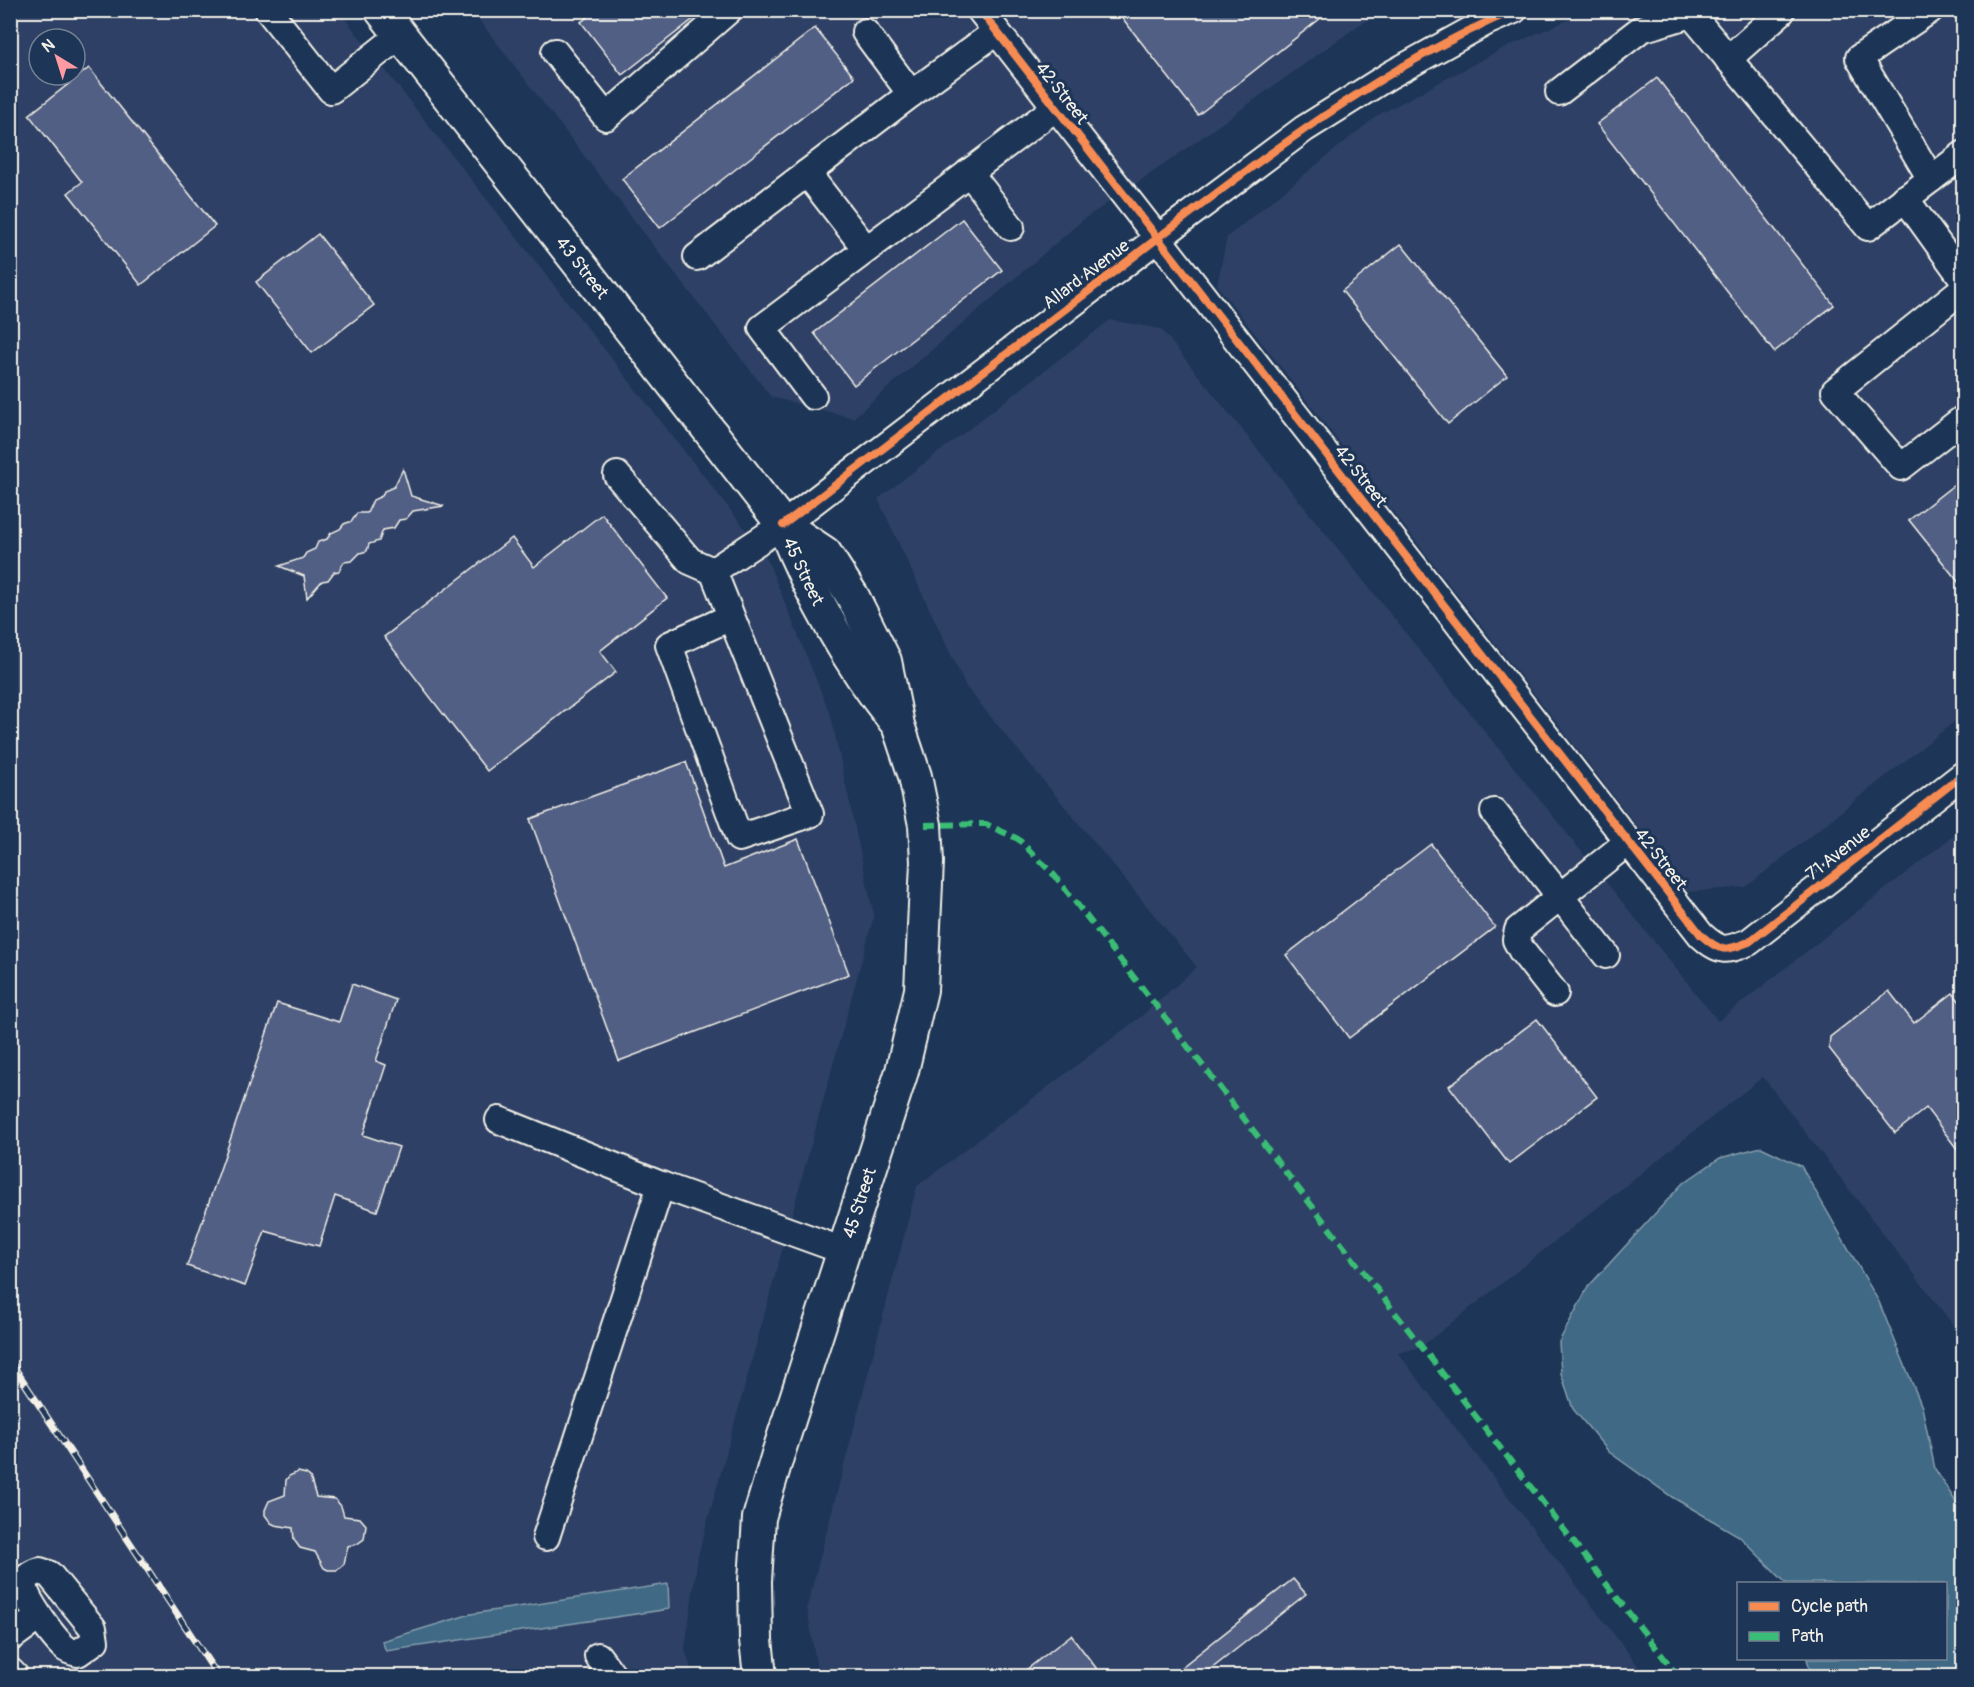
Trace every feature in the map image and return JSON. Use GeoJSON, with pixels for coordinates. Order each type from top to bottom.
{"type":"FeatureCollection","features":[{"type":"Feature","properties":{"kind":"main road","name":"43 Street"},"geometry":{"type":"LineString","coordinates":[[381,10],[783,525]]}},
{"type":"Feature","properties":{"kind":"main road","name":"45 Street"},"geometry":{"type":"LineString","coordinates":[[760,1677],[755,1593],[759,1518],[902,1071],[921,990],[927,862],[925,825],[915,776],[898,725],[885,661],[853,597],[825,553],[783,525]]}},
{"type":"Feature","properties":{"kind":"street"},"geometry":{"type":"LineString","coordinates":[[268,10],[331,90],[400,35]]}},
{"type":"Feature","properties":{"kind":"street"},"geometry":{"type":"LineString","coordinates":[[555,52],[606,117],[729,10]]}},
{"type":"Feature","properties":{"kind":"street","name":"42 Street"},"geometry":{"type":"LineString","coordinates":[[980,10],[1701,935],[1715,947],[1727,950]]}},
{"type":"Feature","properties":{"kind":"street","name":"Allard Avenue"},"geometry":{"type":"LineString","coordinates":[[713,572],[783,525],[1304,129],[1390,75],[1486,22],[1514,10]]}},
{"type":"Feature","properties":{"kind":"street"},"geometry":{"type":"LineString","coordinates":[[1930,10],[1859,58],[1931,178]]}},
{"type":"Feature","properties":{"kind":"street"},"geometry":{"type":"LineString","coordinates":[[1559,93],[1641,29],[1690,12],[1868,227],[1964,154]]}},
{"type":"Feature","properties":{"kind":"street"},"geometry":{"type":"LineString","coordinates":[[1728,59],[1781,12]]}},
{"type":"Feature","properties":{"kind":"street"},"geometry":{"type":"LineString","coordinates":[[865,32],[911,94]]}},
{"type":"Feature","properties":{"kind":"street"},"geometry":{"type":"LineString","coordinates":[[698,257],[996,32]]}},
{"type":"Feature","properties":{"kind":"street"},"geometry":{"type":"LineString","coordinates":[[813,396],[762,328],[1055,108]]}},
{"type":"Feature","properties":{"kind":"street"},"geometry":{"type":"LineString","coordinates":[[969,172],[1011,227]]}},
{"type":"Feature","properties":{"kind":"street"},"geometry":{"type":"LineString","coordinates":[[807,173],[866,249]]}},
{"type":"Feature","properties":{"kind":"street"},"geometry":{"type":"LineString","coordinates":[[1905,198],[1964,280]]}},
{"type":"Feature","properties":{"kind":"street"},"geometry":{"type":"LineString","coordinates":[[1964,288],[1835,391],[1901,467],[1964,418]]}},
{"type":"Feature","properties":{"kind":"street"},"geometry":{"type":"LineString","coordinates":[[617,475],[690,561],[713,572],[810,814],[739,838],[669,645],[731,617]]}},
{"type":"Feature","properties":{"kind":"street","name":"71 Avenue"},"geometry":{"type":"LineString","coordinates":[[1727,950],[1749,942],[1964,774]]}},
{"type":"Feature","properties":{"kind":"street"},"geometry":{"type":"LineString","coordinates":[[1494,813],[1606,955]]}},
{"type":"Feature","properties":{"kind":"street"},"geometry":{"type":"LineString","coordinates":[[1555,993],[1516,940],[1518,930],[1628,842]]}},
{"type":"Feature","properties":{"kind":"street"},"geometry":{"type":"LineString","coordinates":[[499,1120],[661,1185],[844,1251]]}},
{"type":"Feature","properties":{"kind":"street"},"geometry":{"type":"LineString","coordinates":[[546,1537],[661,1185]]}},
{"type":"Feature","properties":{"kind":"street"},"geometry":{"type":"LineString","coordinates":[[10,1638],[39,1617]]}},
{"type":"Feature","properties":{"kind":"street"},"geometry":{"type":"LineString","coordinates":[[598,1656],[613,1677]]}},
{"type":"Feature","properties":{"kind":"street"},"geometry":{"type":"LineString","coordinates":[[10,1671],[15,1677]]}},
{"type":"Feature","properties":{"kind":"shaded area"},"geometry":{"type":"Polygon","coordinates":[[[11,11],[339,11],[765,554],[831,716],[874,916],[698,1556],[685,1649],[693,1676],[11,1676],[11,11]]]}},
{"type":"Feature","properties":{"kind":"shaded area"},"geometry":{"type":"Polygon","coordinates":[[[472,11],[1387,11],[1359,25],[1084,219],[853,418],[771,397],[472,11]]]}},
{"type":"Feature","properties":{"kind":"shaded area"},"geometry":{"type":"Polygon","coordinates":[[[1588,11],[1963,11],[1963,715],[1746,887],[1688,892],[1217,285],[1227,237],[1378,115],[1502,49],[1588,11]]]}},
{"type":"Feature","properties":{"kind":"shaded area"},"geometry":{"type":"Polygon","coordinates":[[[1110,320],[1161,329],[1718,1021],[1963,828],[1963,1338],[1763,1077],[1421,1347],[1398,1353],[1646,1676],[818,1676],[807,1607],[917,1186],[1139,1018],[1197,967],[966,687],[878,499],[1110,320]]]}},
{"type":"Feature","properties":{"kind":"shaded area"},"geometry":{"type":"Polygon","coordinates":[[[1761,1147],[1801,1166],[1879,1302],[1922,1407],[1935,1469],[1957,1504],[1963,1507],[1963,1676],[1812,1676],[1807,1660],[1947,1660],[1947,1582],[1785,1582],[1739,1536],[1672,1497],[1609,1452],[1573,1409],[1561,1373],[1559,1342],[1588,1287],[1682,1184],[1720,1158],[1761,1147]]]}},
{"type":"Feature","properties":{"kind":"shaded area"},"geometry":{"type":"Polygon","coordinates":[[[668,1584],[669,1609],[386,1651],[382,1641],[471,1614],[668,1584]]]}},
{"type":"Feature","properties":{"kind":"building"},"geometry":{"type":"Polygon","coordinates":[[[597,10],[705,10],[622,75],[581,22],[597,10]]]}},
{"type":"Feature","properties":{"kind":"building"},"geometry":{"type":"Polygon","coordinates":[[[1116,10],[1331,10],[1198,115],[1116,10]]]}},
{"type":"Feature","properties":{"kind":"building"},"geometry":{"type":"Polygon","coordinates":[[[815,28],[854,77],[660,228],[622,179],[815,28]]]}},
{"type":"Feature","properties":{"kind":"building"},"geometry":{"type":"Polygon","coordinates":[[[89,68],[215,226],[141,285],[68,193],[82,182],[29,115],[65,87],[87,87],[87,70],[89,68]]]}},
{"type":"Feature","properties":{"kind":"building"},"geometry":{"type":"Polygon","coordinates":[[[1657,78],[1834,305],[1774,352],[1597,124],[1657,78]]]}},
{"type":"Feature","properties":{"kind":"building"},"geometry":{"type":"Polygon","coordinates":[[[962,219],[1002,270],[854,385],[814,333],[962,219]]]}},
{"type":"Feature","properties":{"kind":"building"},"geometry":{"type":"Polygon","coordinates":[[[318,234],[374,305],[312,353],[256,282],[318,234]]]}},
{"type":"Feature","properties":{"kind":"building"},"geometry":{"type":"Polygon","coordinates":[[[1401,244],[1507,376],[1448,424],[1342,291],[1401,244]]]}},
{"type":"Feature","properties":{"kind":"building"},"geometry":{"type":"Polygon","coordinates":[[[403,469],[411,496],[444,506],[413,511],[406,519],[399,520],[394,528],[383,530],[379,541],[369,544],[367,551],[360,553],[352,561],[344,562],[339,571],[334,572],[328,580],[322,581],[307,598],[304,576],[279,566],[303,558],[306,553],[315,549],[318,542],[327,539],[331,533],[352,521],[357,513],[367,513],[373,500],[382,496],[384,491],[394,487],[403,469]]]}},
{"type":"Feature","properties":{"kind":"building"},"geometry":{"type":"Polygon","coordinates":[[[1964,477],[1964,589],[1909,520],[1964,477]]]}},
{"type":"Feature","properties":{"kind":"building"},"geometry":{"type":"Polygon","coordinates":[[[602,514],[667,598],[600,651],[616,672],[487,771],[384,637],[512,538],[534,567],[602,514]]]}},
{"type":"Feature","properties":{"kind":"building"},"geometry":{"type":"Polygon","coordinates":[[[686,762],[724,868],[798,839],[849,974],[619,1061],[530,819],[686,762]]]}},
{"type":"Feature","properties":{"kind":"building"},"geometry":{"type":"Polygon","coordinates":[[[1431,844],[1495,927],[1349,1038],[1286,955],[1431,844]]]}},
{"type":"Feature","properties":{"kind":"building"},"geometry":{"type":"Polygon","coordinates":[[[352,984],[396,1000],[376,1061],[386,1065],[363,1135],[399,1147],[377,1211],[335,1196],[319,1246],[265,1231],[245,1286],[187,1266],[277,1003],[339,1022],[352,984]]]}},
{"type":"Feature","properties":{"kind":"building"},"geometry":{"type":"Polygon","coordinates":[[[1889,991],[1914,1023],[1953,993],[1964,1007],[1964,1158],[1926,1108],[1895,1133],[1829,1048],[1830,1037],[1889,991]]]}},
{"type":"Feature","properties":{"kind":"building"},"geometry":{"type":"Polygon","coordinates":[[[1537,1019],[1597,1097],[1509,1164],[1449,1086],[1537,1019]]]}},
{"type":"Feature","properties":{"kind":"building"},"geometry":{"type":"Polygon","coordinates":[[[298,1472],[310,1477],[316,1497],[335,1499],[341,1506],[344,1516],[360,1518],[366,1525],[364,1539],[348,1546],[344,1564],[337,1570],[324,1568],[315,1552],[300,1548],[294,1540],[293,1528],[275,1525],[265,1515],[269,1501],[285,1495],[286,1480],[298,1472]]]}},
{"type":"Feature","properties":{"kind":"building"},"geometry":{"type":"Polygon","coordinates":[[[1293,1579],[1306,1594],[1201,1677],[1169,1677],[1293,1579]]]}},
{"type":"Feature","properties":{"kind":"building"},"geometry":{"type":"Polygon","coordinates":[[[1071,1635],[1103,1677],[1017,1677],[1071,1635]]]}},
{"type":"Feature","properties":{"kind":"railway"},"geometry":{"type":"LineString","coordinates":[[10,1361],[218,1676]]}},
{"type":"Feature","properties":{"kind":"marked path"},"geometry":{"type":"LineString","coordinates":[[925,825],[986,824],[1018,839],[1055,876],[1678,1676]]}},
{"type":"Feature","properties":{"kind":"cycle path"},"geometry":{"type":"LineString","coordinates":[[980,10],[1701,935],[1708,941],[1724,949],[1749,942],[1964,774]]}},
{"type":"Feature","properties":{"kind":"cycle path"},"geometry":{"type":"LineString","coordinates":[[783,525],[1266,157],[1361,92],[1411,62],[1462,34],[1514,10]]}}]}
